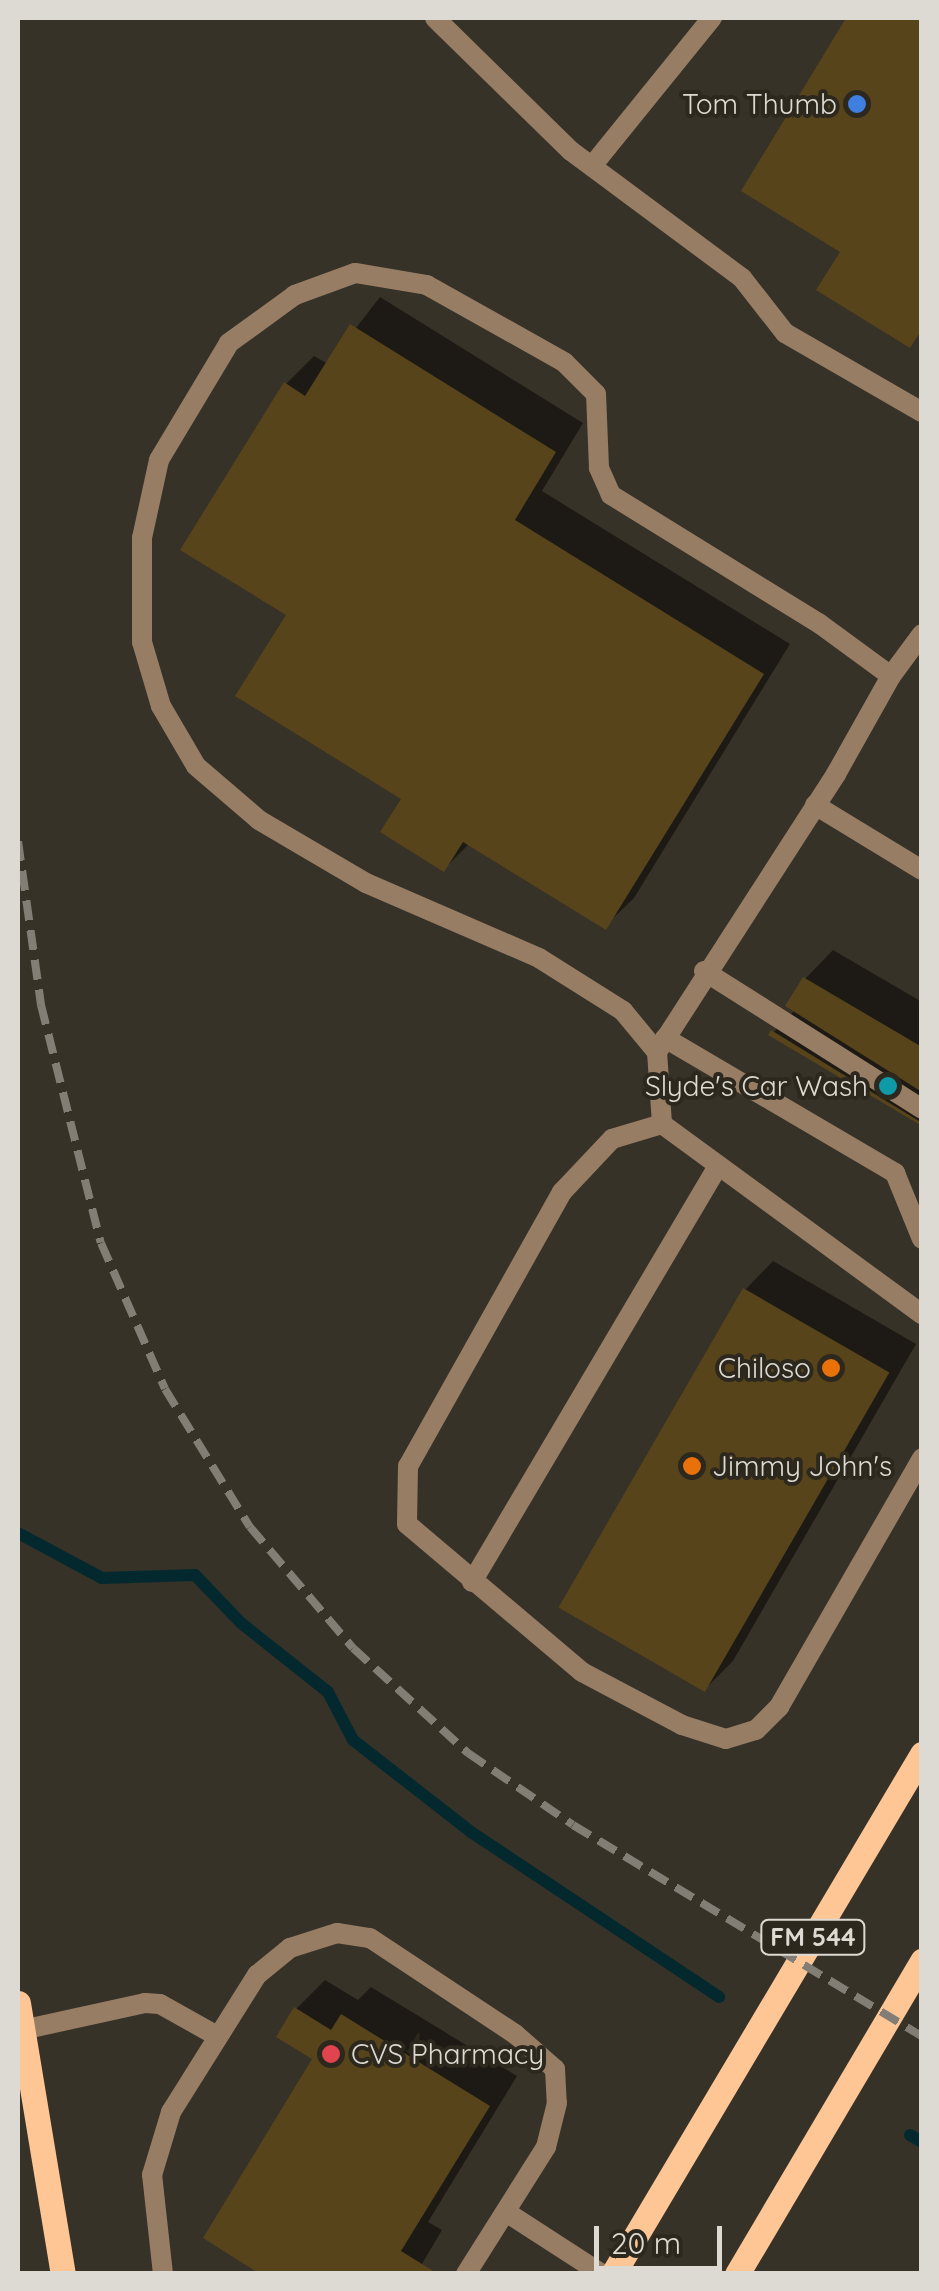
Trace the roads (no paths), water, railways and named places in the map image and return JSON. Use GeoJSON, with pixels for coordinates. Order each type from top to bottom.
{"type":"FeatureCollection","features":[{"type":"Feature","properties":{"kind":"main road","name":"FM 544"},"geometry":{"type":"LineString","coordinates":[[613,2274],[922,1754]]}},
{"type":"Feature","properties":{"kind":"main road"},"geometry":{"type":"LineString","coordinates":[[737,2274],[922,1961]]}},
{"type":"Feature","properties":{"kind":"main road"},"geometry":{"type":"LineString","coordinates":[[18,2004],[63,2274]]}},
{"type":"Feature","properties":{"kind":"lane"},"geometry":{"type":"LineString","coordinates":[[435,18],[592,166],[742,278],[785,333],[922,412]]}},
{"type":"Feature","properties":{"kind":"lane"},"geometry":{"type":"LineString","coordinates":[[592,166],[712,18]]}},
{"type":"Feature","properties":{"kind":"lane"},"geometry":{"type":"LineString","coordinates":[[891,676],[820,624],[611,495],[598,468],[596,394],[564,362],[428,284],[355,273],[296,295],[229,343],[159,460],[142,538],[142,642],[161,706],[196,766],[260,820],[366,883],[539,958],[623,1011],[661,1045],[896,1173],[922,1239]]}},
{"type":"Feature","properties":{"kind":"lane"},"geometry":{"type":"LineString","coordinates":[[662,1124],[661,1045],[704,971],[815,805],[891,676],[922,634]]}},
{"type":"Feature","properties":{"kind":"lane"},"geometry":{"type":"LineString","coordinates":[[815,805],[922,870]]}},
{"type":"Feature","properties":{"kind":"lane"},"geometry":{"type":"LineString","coordinates":[[704,971],[922,1109]]}},
{"type":"Feature","properties":{"kind":"lane"},"geometry":{"type":"LineString","coordinates":[[662,1124],[922,1314]]}},
{"type":"Feature","properties":{"kind":"lane"},"geometry":{"type":"LineString","coordinates":[[662,1124],[612,1139],[562,1192],[408,1466],[407,1524],[582,1672],[682,1725],[726,1739],[756,1730],[779,1707],[922,1458]]}},
{"type":"Feature","properties":{"kind":"lane"},"geometry":{"type":"LineString","coordinates":[[472,1582],[717,1167]]}},
{"type":"Feature","properties":{"kind":"lane"},"geometry":{"type":"LineString","coordinates":[[163,2274],[153,2208],[159,2140],[216,2036],[258,1976],[290,1948],[337,1933],[370,1938],[516,2034],[555,2070],[558,2103],[546,2148],[466,2274]]}},
{"type":"Feature","properties":{"kind":"lane"},"geometry":{"type":"LineString","coordinates":[[20,2031],[160,2004],[216,2036]]}},
{"type":"Feature","properties":{"kind":"lane"},"geometry":{"type":"LineString","coordinates":[[506,2212],[602,2274]]}},
{"type":"Feature","properties":{"kind":"waterway"},"geometry":{"type":"LineString","coordinates":[[18,1533],[102,1578],[195,1575],[241,1623],[328,1692],[353,1740],[471,1832],[719,1997]]}},
{"type":"Feature","properties":{"kind":"waterway"},"geometry":{"type":"LineString","coordinates":[[910,2135],[922,2142]]}},
{"type":"Feature","properties":{"kind":"railway"},"geometry":{"type":"LineString","coordinates":[[18,841],[41,1005],[101,1243],[165,1389],[250,1527],[353,1648],[468,1753],[573,1825],[922,2036]]}},
{"type":"Feature","properties":{"kind":"place","name":"Tom Thumb"},"geometry":{"type":"Point","coordinates":[857,104]}},
{"type":"Feature","properties":{"kind":"place","name":"Slyde's Car Wash"},"geometry":{"type":"Point","coordinates":[888,1086]}},
{"type":"Feature","properties":{"kind":"place","name":"Chiloso"},"geometry":{"type":"Point","coordinates":[831,1368]}},
{"type":"Feature","properties":{"kind":"place","name":"Jimmy John's"},"geometry":{"type":"Point","coordinates":[692,1466]}},
{"type":"Feature","properties":{"kind":"place","name":"CVS Pharmacy"},"geometry":{"type":"Point","coordinates":[331,2054]}}]}
